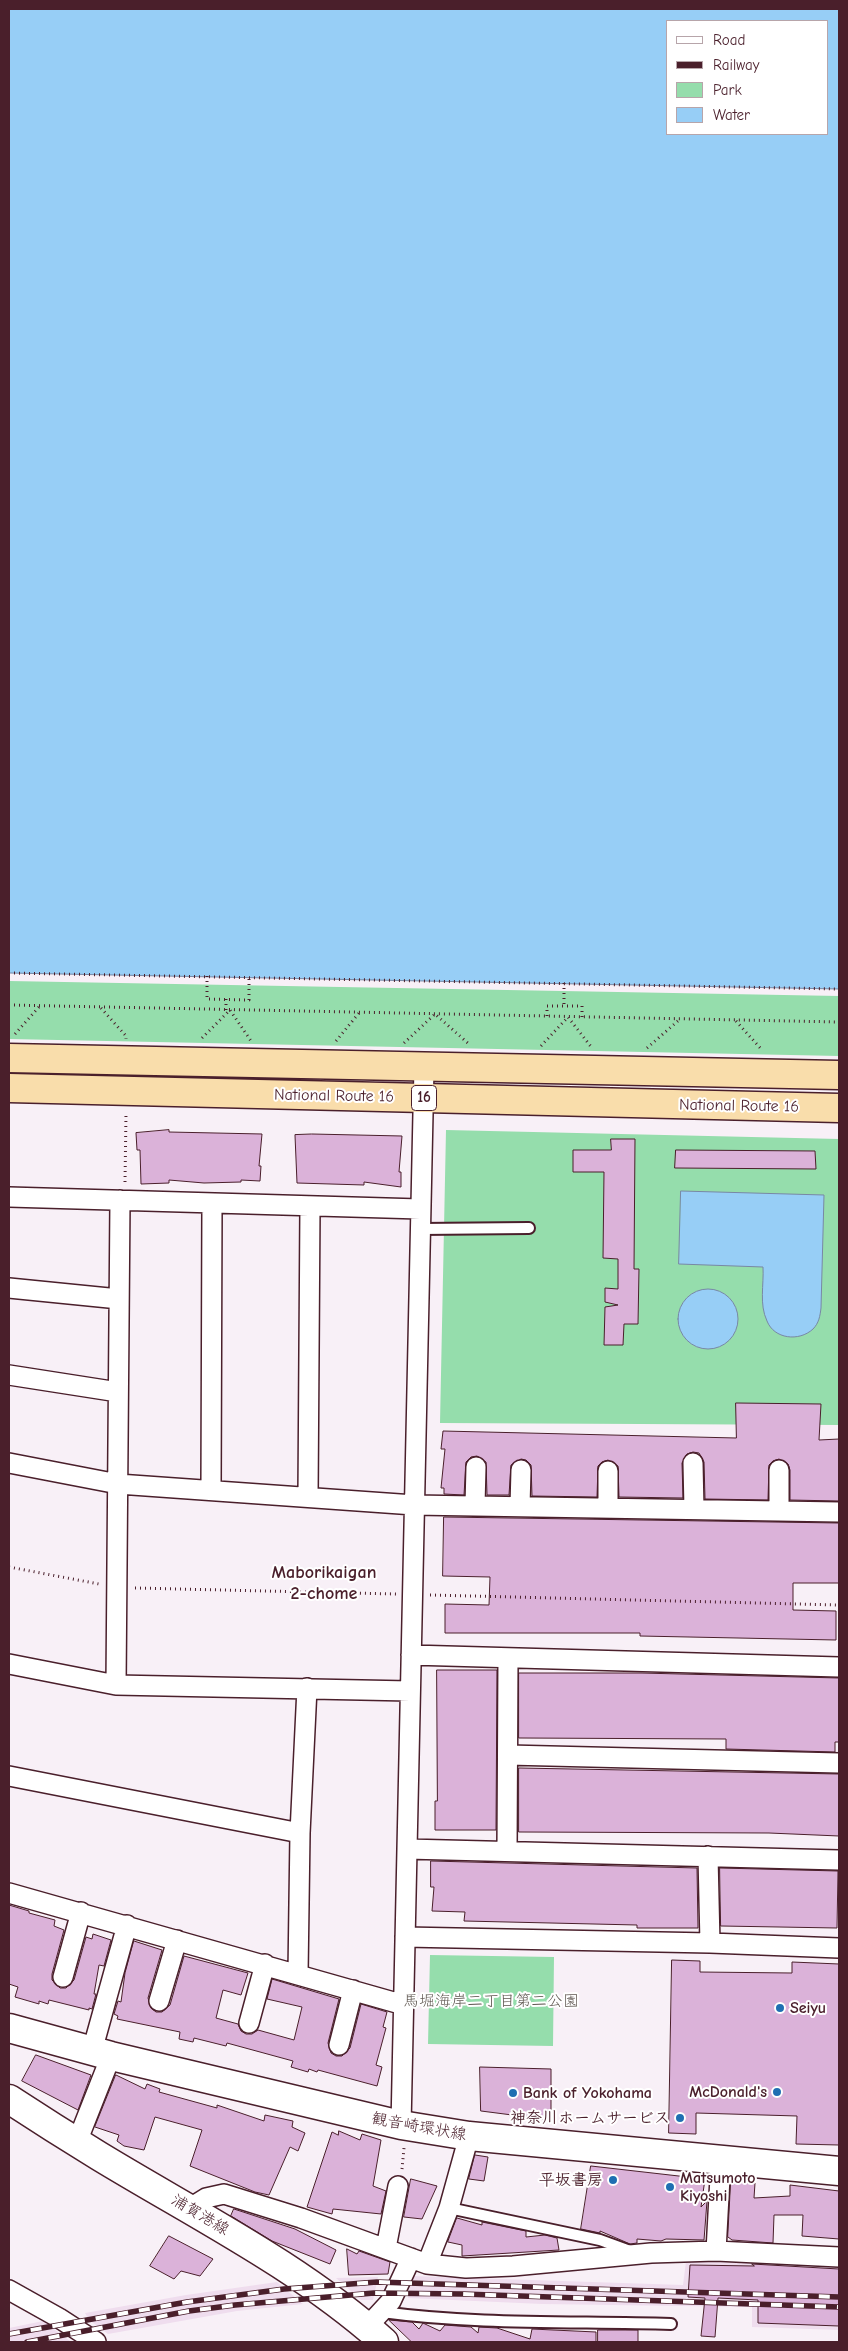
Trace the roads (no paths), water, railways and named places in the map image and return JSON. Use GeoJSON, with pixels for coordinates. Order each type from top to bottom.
{"type":"FeatureCollection","features":[{"type":"Feature","properties":{"kind":"highway","name":"National Route 16"},"geometry":{"type":"LineString","coordinates":[[12,1046],[424,1067],[839,1075]]}},
{"type":"Feature","properties":{"kind":"highway","name":"National Route 16"},"geometry":{"type":"LineString","coordinates":[[9,1088],[839,1108]]}},
{"type":"Feature","properties":{"kind":"main road","name":"観音崎環状線"},"geometry":{"type":"LineString","coordinates":[[9,2028],[403,2132],[469,2136],[839,2170]]}},
{"type":"Feature","properties":{"kind":"main road","name":"浦賀港線"},"geometry":{"type":"LineString","coordinates":[[9,2099],[77,2142],[190,2208],[378,2327]]}},
{"type":"Feature","properties":{"kind":"street"},"geometry":{"type":"LineString","coordinates":[[403,2132],[405,1937],[424,1067]]}},
{"type":"Feature","properties":{"kind":"street"},"geometry":{"type":"LineString","coordinates":[[9,1197],[420,1209]]}},
{"type":"Feature","properties":{"kind":"street"},"geometry":{"type":"LineString","coordinates":[[116,1685],[118,1392],[122,1200]]}},
{"type":"Feature","properties":{"kind":"street"},"geometry":{"type":"LineString","coordinates":[[211,1490],[212,1203]]}},
{"type":"Feature","properties":{"kind":"street"},"geometry":{"type":"LineString","coordinates":[[308,1497],[310,1206]]}},
{"type":"Feature","properties":{"kind":"street"},"geometry":{"type":"LineString","coordinates":[[9,1288],[120,1299]]}},
{"type":"Feature","properties":{"kind":"street"},"geometry":{"type":"LineString","coordinates":[[9,1375],[118,1392]]}},
{"type":"Feature","properties":{"kind":"street"},"geometry":{"type":"LineString","coordinates":[[9,1463],[118,1484],[414,1504],[839,1512]]}},
{"type":"Feature","properties":{"kind":"street"},"geometry":{"type":"LineString","coordinates":[[693,1463],[694,1509]]}},
{"type":"Feature","properties":{"kind":"street"},"geometry":{"type":"LineString","coordinates":[[475,1506],[476,1466]]}},
{"type":"Feature","properties":{"kind":"street"},"geometry":{"type":"LineString","coordinates":[[520,1506],[521,1470]]}},
{"type":"Feature","properties":{"kind":"street"},"geometry":{"type":"LineString","coordinates":[[779,1470],[779,1511]]}},
{"type":"Feature","properties":{"kind":"street"},"geometry":{"type":"LineString","coordinates":[[608,1471],[608,1508]]}},
{"type":"Feature","properties":{"kind":"street"},"geometry":{"type":"LineString","coordinates":[[411,1655],[839,1667]]}},
{"type":"Feature","properties":{"kind":"street"},"geometry":{"type":"LineString","coordinates":[[507,1851],[508,1658]]}},
{"type":"Feature","properties":{"kind":"street"},"geometry":{"type":"LineString","coordinates":[[9,1664],[116,1685],[410,1690]]}},
{"type":"Feature","properties":{"kind":"street"},"geometry":{"type":"LineString","coordinates":[[298,1974],[300,1833],[307,1688]]}},
{"type":"Feature","properties":{"kind":"street"},"geometry":{"type":"LineString","coordinates":[[508,1755],[839,1763]]}},
{"type":"Feature","properties":{"kind":"street"},"geometry":{"type":"LineString","coordinates":[[9,1776],[300,1833]]}},
{"type":"Feature","properties":{"kind":"street"},"geometry":{"type":"LineString","coordinates":[[407,1849],[839,1860]]}},
{"type":"Feature","properties":{"kind":"street"},"geometry":{"type":"LineString","coordinates":[[708,1856],[710,1943]]}},
{"type":"Feature","properties":{"kind":"street"},"geometry":{"type":"LineString","coordinates":[[9,1893],[265,1964],[404,2005]]}},
{"type":"Feature","properties":{"kind":"street"},"geometry":{"type":"LineString","coordinates":[[63,1977],[80,1912]]}},
{"type":"Feature","properties":{"kind":"street"},"geometry":{"type":"LineString","coordinates":[[77,2142],[102,2054],[127,1925]]}},
{"type":"Feature","properties":{"kind":"street"},"geometry":{"type":"LineString","coordinates":[[405,1937],[710,1943],[839,1948]]}},
{"type":"Feature","properties":{"kind":"street"},"geometry":{"type":"LineString","coordinates":[[159,2001],[177,1940]]}},
{"type":"Feature","properties":{"kind":"street"},"geometry":{"type":"LineString","coordinates":[[249,2023],[265,1964]]}},
{"type":"Feature","properties":{"kind":"street"},"geometry":{"type":"LineString","coordinates":[[339,2045],[353,1990]]}},
{"type":"Feature","properties":{"kind":"street"},"geometry":{"type":"LineString","coordinates":[[378,2327],[391,2301],[419,2261],[449,2208],[469,2136]]}},
{"type":"Feature","properties":{"kind":"street"},"geometry":{"type":"LineString","coordinates":[[716,2251],[721,2159]]}},
{"type":"Feature","properties":{"kind":"street"},"geometry":{"type":"LineString","coordinates":[[386,2248],[398,2186]]}},
{"type":"Feature","properties":{"kind":"street"},"geometry":{"type":"LineString","coordinates":[[190,2208],[206,2198],[224,2194],[386,2248],[419,2261],[466,2268],[503,2267],[637,2254],[716,2251],[839,2257]]}},
{"type":"Feature","properties":{"kind":"street"},"geometry":{"type":"LineString","coordinates":[[9,2290],[59,2318],[96,2342]]}},
{"type":"Feature","properties":{"kind":"lane"},"geometry":{"type":"LineString","coordinates":[[420,1229],[529,1228]]}},
{"type":"Feature","properties":{"kind":"lane"},"geometry":{"type":"LineString","coordinates":[[449,2208],[600,2240],[637,2254]]}},
{"type":"Feature","properties":{"kind":"lane"},"geometry":{"type":"LineString","coordinates":[[378,2327],[429,2318],[474,2321],[671,2324]]}},
{"type":"Feature","properties":{"kind":"water"},"geometry":{"type":"Polygon","coordinates":[[[9,9],[839,9],[839,989],[9,973],[9,9]]]}},
{"type":"Feature","properties":{"kind":"water"},"geometry":{"type":"Polygon","coordinates":[[[681,1191],[824,1195],[821,1308],[820,1317],[813,1329],[801,1336],[787,1337],[775,1332],[770,1327],[763,1308],[763,1267],[679,1264],[681,1191]]]}},
{"type":"Feature","properties":{"kind":"water"},"geometry":{"type":"Polygon","coordinates":[[[708,1289],[725,1294],[733,1302],[738,1319],[733,1336],[725,1344],[708,1349],[691,1344],[683,1336],[678,1319],[683,1302],[691,1294],[708,1289]]]}},
{"type":"Feature","properties":{"kind":"railway"},"geometry":{"type":"LineString","coordinates":[[9,2334],[187,2302],[284,2289],[377,2282],[839,2297]]}},
{"type":"Feature","properties":{"kind":"railway"},"geometry":{"type":"LineString","coordinates":[[27,2342],[189,2311],[235,2305],[374,2293],[463,2294],[839,2307]]}},
{"type":"Feature","properties":{"kind":"place","name":"Seiyu"},"geometry":{"type":"Point","coordinates":[780,2008]}},
{"type":"Feature","properties":{"kind":"place","name":"McDonald's"},"geometry":{"type":"Point","coordinates":[777,2092]}},
{"type":"Feature","properties":{"kind":"place","name":"Bank of Yokohama"},"geometry":{"type":"Point","coordinates":[513,2093]}},
{"type":"Feature","properties":{"kind":"place","name":"神奈川ホームサービス"},"geometry":{"type":"Point","coordinates":[680,2118]}},
{"type":"Feature","properties":{"kind":"place","name":"平坂書房"},"geometry":{"type":"Point","coordinates":[613,2180]}},
{"type":"Feature","properties":{"kind":"place","name":"Matsumoto Kiyoshi"},"geometry":{"type":"Point","coordinates":[670,2187]}},
{"type":"Feature","properties":{"kind":"district","name":"Maborikaigan 2-chome"},"geometry":{"type":"Point","coordinates":[324,1584]}},
{"type":"Feature","properties":{"kind":"park label","name":"馬堀海岸二丁目第二公園"},"geometry":{"type":"Point","coordinates":[491,2001]}}]}
